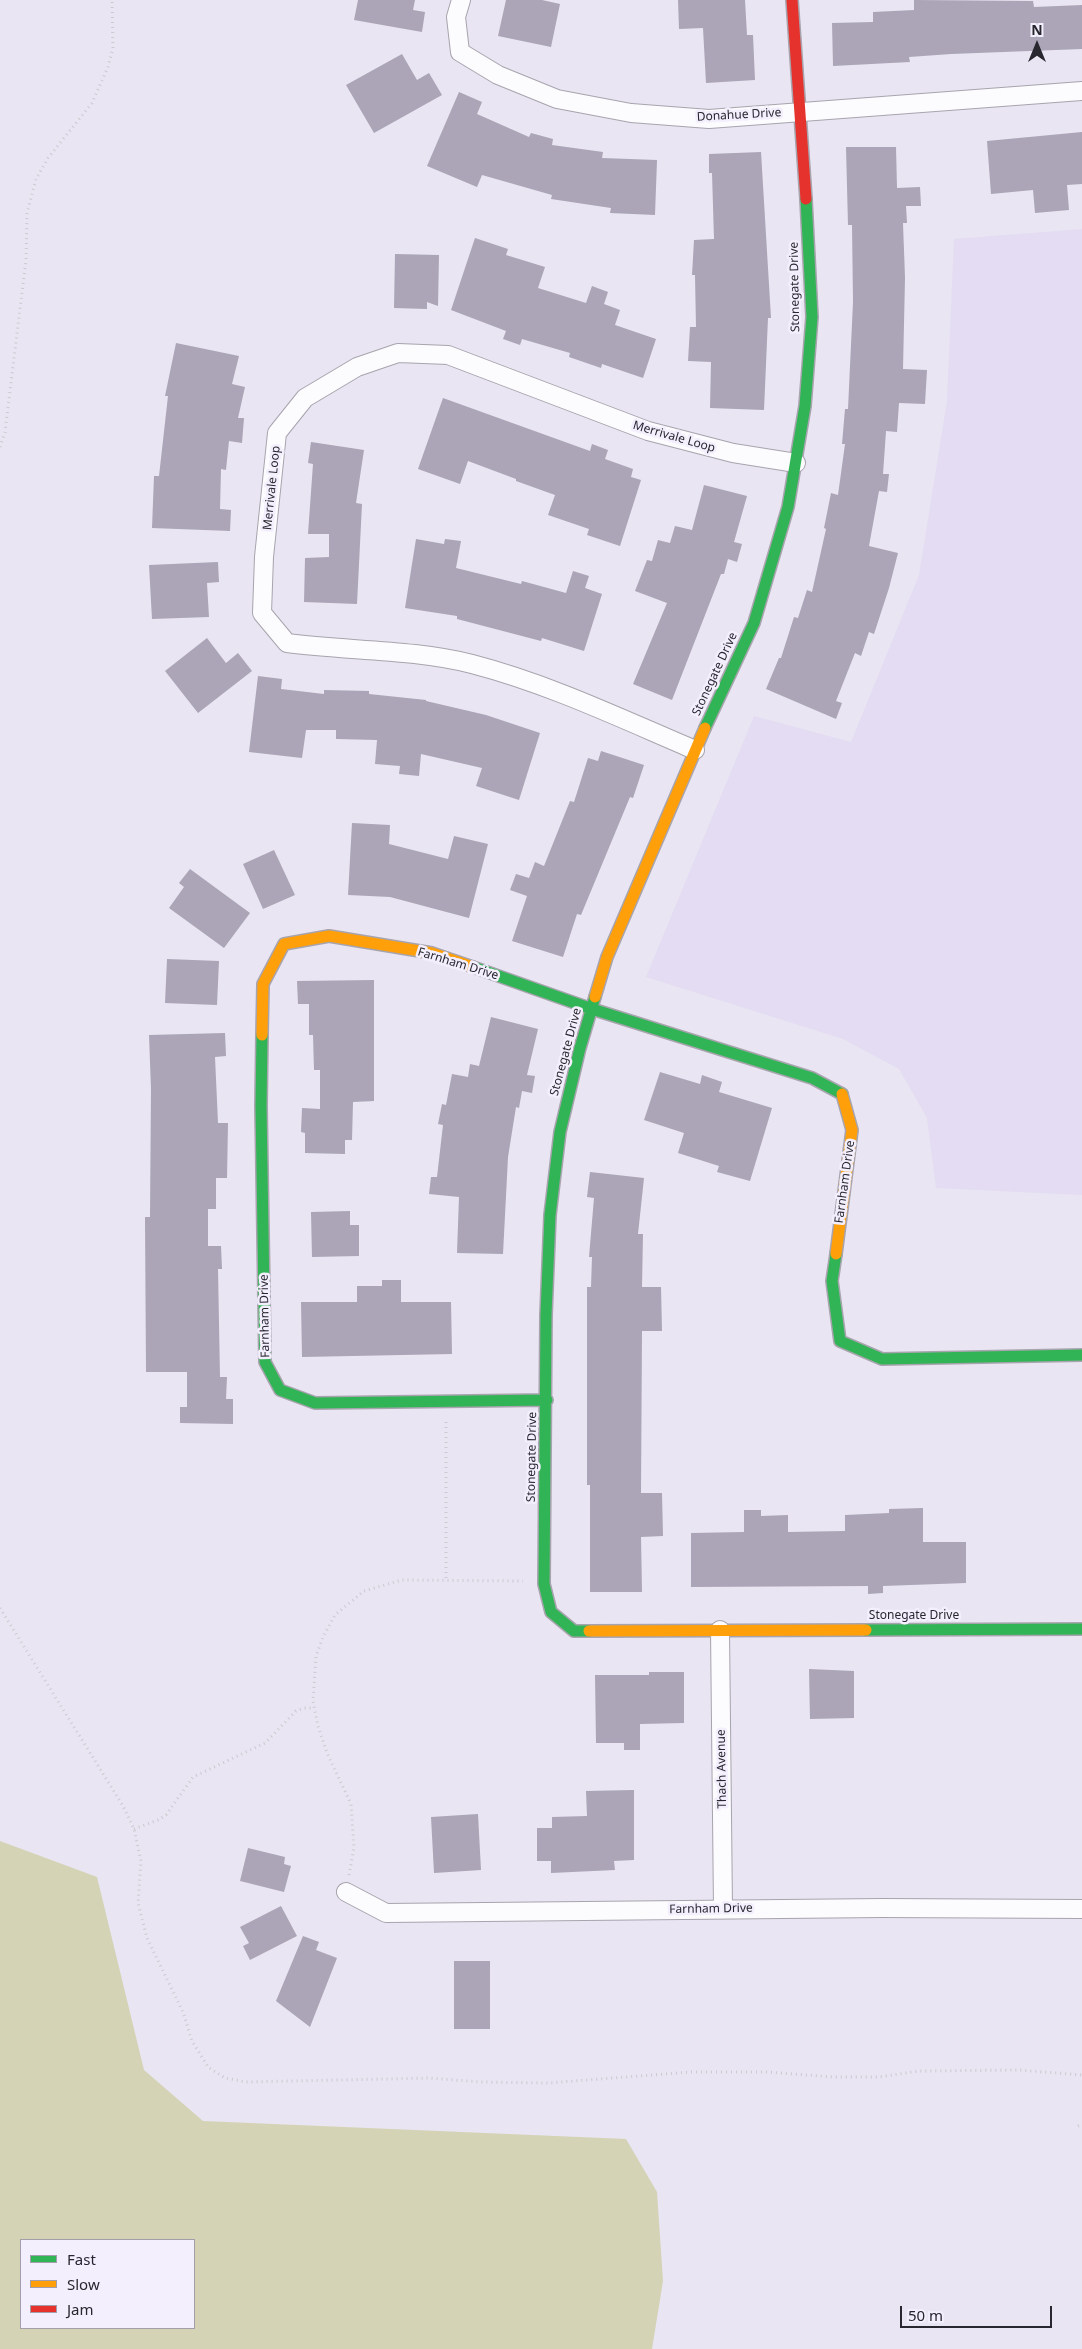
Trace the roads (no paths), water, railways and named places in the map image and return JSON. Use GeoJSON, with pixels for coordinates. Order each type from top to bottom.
{"type":"FeatureCollection","features":[{"type":"Feature","properties":{"kind":"street","name":"Donahue Drive"},"geometry":{"type":"LineString","coordinates":[[461,0],[456,17],[460,52],[498,75],[557,99],[630,113],[709,119],[1082,91]]}},
{"type":"Feature","properties":{"kind":"street","name":"Stonegate Drive"},"geometry":{"type":"LineString","coordinates":[[792,0],[812,317],[805,406],[788,507],[754,623],[695,750],[607,957],[560,1132],[550,1214],[546,1315],[547,1400],[544,1580],[552,1612],[574,1631],[1082,1629]]}},
{"type":"Feature","properties":{"kind":"street","name":"Merrivale Loop"},"geometry":{"type":"LineString","coordinates":[[695,750],[559,692],[471,664],[403,654],[330,649],[287,643],[262,614],[264,557],[277,433],[305,398],[357,367],[398,353],[448,355],[648,431],[733,453],[796,463]]}},
{"type":"Feature","properties":{"kind":"street","name":"Farnham Drive"},"geometry":{"type":"LineString","coordinates":[[547,1400],[315,1403],[280,1390],[265,1362],[261,1106],[263,984],[284,944],[329,936],[432,953],[592,1009],[812,1078],[842,1094],[852,1130],[832,1281],[840,1341],[882,1359],[1082,1356]]}},
{"type":"Feature","properties":{"kind":"street","name":"Thach Avenue"},"geometry":{"type":"LineString","coordinates":[[720,1630],[723,1909]]}},
{"type":"Feature","properties":{"kind":"street","name":"Farnham Drive"},"geometry":{"type":"LineString","coordinates":[[346,1892],[386,1913],[723,1909],[1082,1909]]}}]}
